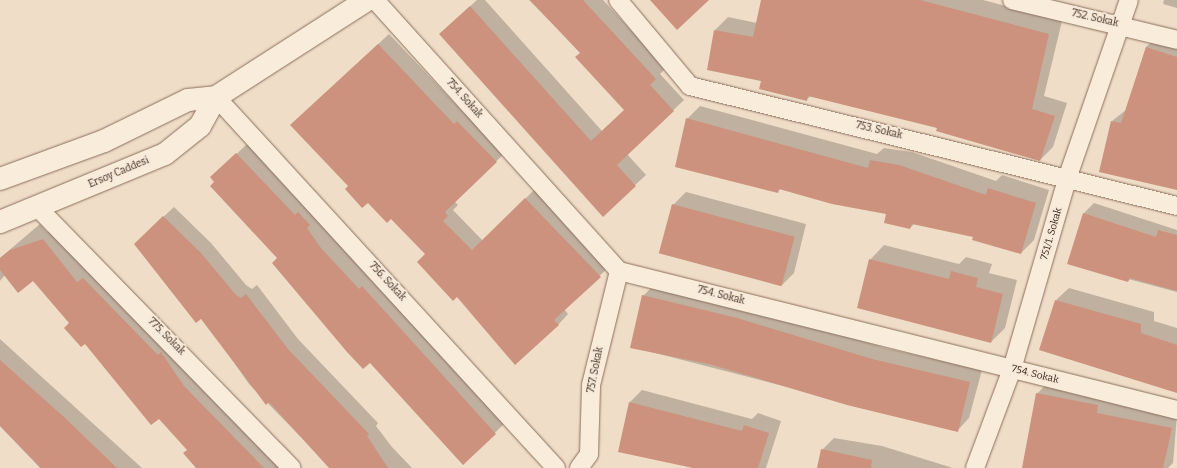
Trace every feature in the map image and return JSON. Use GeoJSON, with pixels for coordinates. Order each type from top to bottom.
{"type":"FeatureCollection","features":[{"type":"Feature","properties":{"kind":"main road","name":"Ersoy Caddesi"},"geometry":{"type":"LineString","coordinates":[[0,179],[104,141],[188,100],[216,97],[367,0]]}},
{"type":"Feature","properties":{"kind":"main road","name":"Ersoy Caddesi"},"geometry":{"type":"LineString","coordinates":[[0,222],[38,208],[165,154],[200,126],[216,97]]}},
{"type":"Feature","properties":{"kind":"street","name":"754. Sokak"},"geometry":{"type":"LineString","coordinates":[[375,0],[620,271],[1177,410]]}},
{"type":"Feature","properties":{"kind":"street","name":"753. Sokak"},"geometry":{"type":"LineString","coordinates":[[618,0],[690,86],[1068,176],[1177,206]]}},
{"type":"Feature","properties":{"kind":"street","name":"752. Sokak"},"geometry":{"type":"LineString","coordinates":[[1012,0],[1122,25],[1177,40]]}},
{"type":"Feature","properties":{"kind":"street","name":"751/1. Sokak"},"geometry":{"type":"LineString","coordinates":[[975,468],[1012,369],[1068,176],[1122,25],[1129,0]]}},
{"type":"Feature","properties":{"kind":"street","name":"756. Sokak"},"geometry":{"type":"LineString","coordinates":[[216,97],[556,468]]}},
{"type":"Feature","properties":{"kind":"street","name":"775. Sokak"},"geometry":{"type":"LineString","coordinates":[[38,208],[292,468]]}},
{"type":"Feature","properties":{"kind":"street","name":"757. Sokak"},"geometry":{"type":"LineString","coordinates":[[579,468],[589,454],[592,385],[620,271]]}},
{"type":"Feature","properties":{"kind":"building"},"geometry":{"type":"Polygon","coordinates":[[[530,0],[583,0],[656,79],[650,85],[674,111],[617,165],[636,186],[603,217],[439,34],[470,6],[591,141],[624,110],[575,57],[580,53],[530,0]]]}},
{"type":"Feature","properties":{"kind":"building"},"geometry":{"type":"Polygon","coordinates":[[[650,0],[709,0],[677,30],[650,0]]]}},
{"type":"Feature","properties":{"kind":"building"},"geometry":{"type":"Polygon","coordinates":[[[761,0],[920,0],[1049,34],[1032,109],[1055,116],[1040,161],[936,131],[937,128],[808,96],[807,101],[759,89],[761,81],[707,70],[714,30],[753,37],[761,0]]]}},
{"type":"Feature","properties":{"kind":"building"},"geometry":{"type":"Polygon","coordinates":[[[378,44],[454,124],[457,121],[497,162],[445,212],[448,216],[443,221],[472,250],[525,198],[601,277],[554,320],[559,325],[515,365],[457,297],[453,301],[417,262],[425,254],[391,219],[387,223],[368,203],[362,208],[345,189],[348,186],[290,125],[378,44]]]}},
{"type":"Feature","properties":{"kind":"building"},"geometry":{"type":"Polygon","coordinates":[[[1146,47],[1177,57],[1177,190],[1099,172],[1111,121],[1121,123],[1146,47]]]}},
{"type":"Feature","properties":{"kind":"building"},"geometry":{"type":"Polygon","coordinates":[[[686,118],[868,168],[870,160],[899,165],[986,195],[988,188],[1036,203],[1021,254],[972,240],[973,237],[912,224],[910,229],[884,223],[886,214],[832,204],[779,189],[778,193],[675,167],[686,118]]]}},
{"type":"Feature","properties":{"kind":"building"},"geometry":{"type":"Polygon","coordinates":[[[236,153],[295,215],[298,212],[310,225],[307,228],[321,248],[359,289],[362,286],[496,434],[463,465],[370,363],[363,369],[347,352],[272,263],[277,258],[210,186],[214,182],[210,177],[236,153]]]}},
{"type":"Feature","properties":{"kind":"building"},"geometry":{"type":"Polygon","coordinates":[[[672,204],[795,237],[781,286],[659,253],[672,204]]]}},
{"type":"Feature","properties":{"kind":"building"},"geometry":{"type":"Polygon","coordinates":[[[1083,213],[1156,237],[1158,230],[1177,235],[1177,291],[1130,278],[1128,282],[1067,264],[1083,213]]]}},
{"type":"Feature","properties":{"kind":"building"},"geometry":{"type":"Polygon","coordinates":[[[163,216],[201,253],[236,295],[241,298],[246,294],[288,349],[369,434],[367,436],[388,468],[329,468],[269,402],[266,405],[201,319],[196,323],[134,244],[163,216]]]}},
{"type":"Feature","properties":{"kind":"building"},"geometry":{"type":"Polygon","coordinates":[[[43,239],[77,282],[83,278],[158,355],[161,352],[184,386],[264,468],[196,468],[183,453],[187,450],[159,419],[151,425],[85,344],[81,347],[64,328],[69,323],[33,281],[18,293],[0,270],[0,258],[10,250],[43,239]]]}},
{"type":"Feature","properties":{"kind":"building"},"geometry":{"type":"Polygon","coordinates":[[[869,259],[949,279],[951,271],[978,278],[976,287],[1003,294],[991,343],[857,308],[869,259]]]}},
{"type":"Feature","properties":{"kind":"building"},"geometry":{"type":"Polygon","coordinates":[[[642,295],[737,318],[872,359],[970,382],[958,432],[847,405],[709,364],[630,348],[642,295]]]}},
{"type":"Feature","properties":{"kind":"building"},"geometry":{"type":"Polygon","coordinates":[[[1055,300],[1141,324],[1141,333],[1177,345],[1177,393],[1039,350],[1055,300]]]}},
{"type":"Feature","properties":{"kind":"building"},"geometry":{"type":"Polygon","coordinates":[[[0,360],[64,417],[117,468],[41,468],[0,426],[0,360]]]}},
{"type":"Feature","properties":{"kind":"building"},"geometry":{"type":"Polygon","coordinates":[[[1036,393],[1098,405],[1097,413],[1172,428],[1163,468],[1022,468],[1036,393]]]}},
{"type":"Feature","properties":{"kind":"building"},"geometry":{"type":"Polygon","coordinates":[[[629,402],[742,431],[744,425],[769,433],[758,468],[693,468],[618,452],[629,402]]]}},
{"type":"Feature","properties":{"kind":"building"},"geometry":{"type":"Polygon","coordinates":[[[821,449],[872,460],[871,468],[817,468],[821,449]]]}}]}
